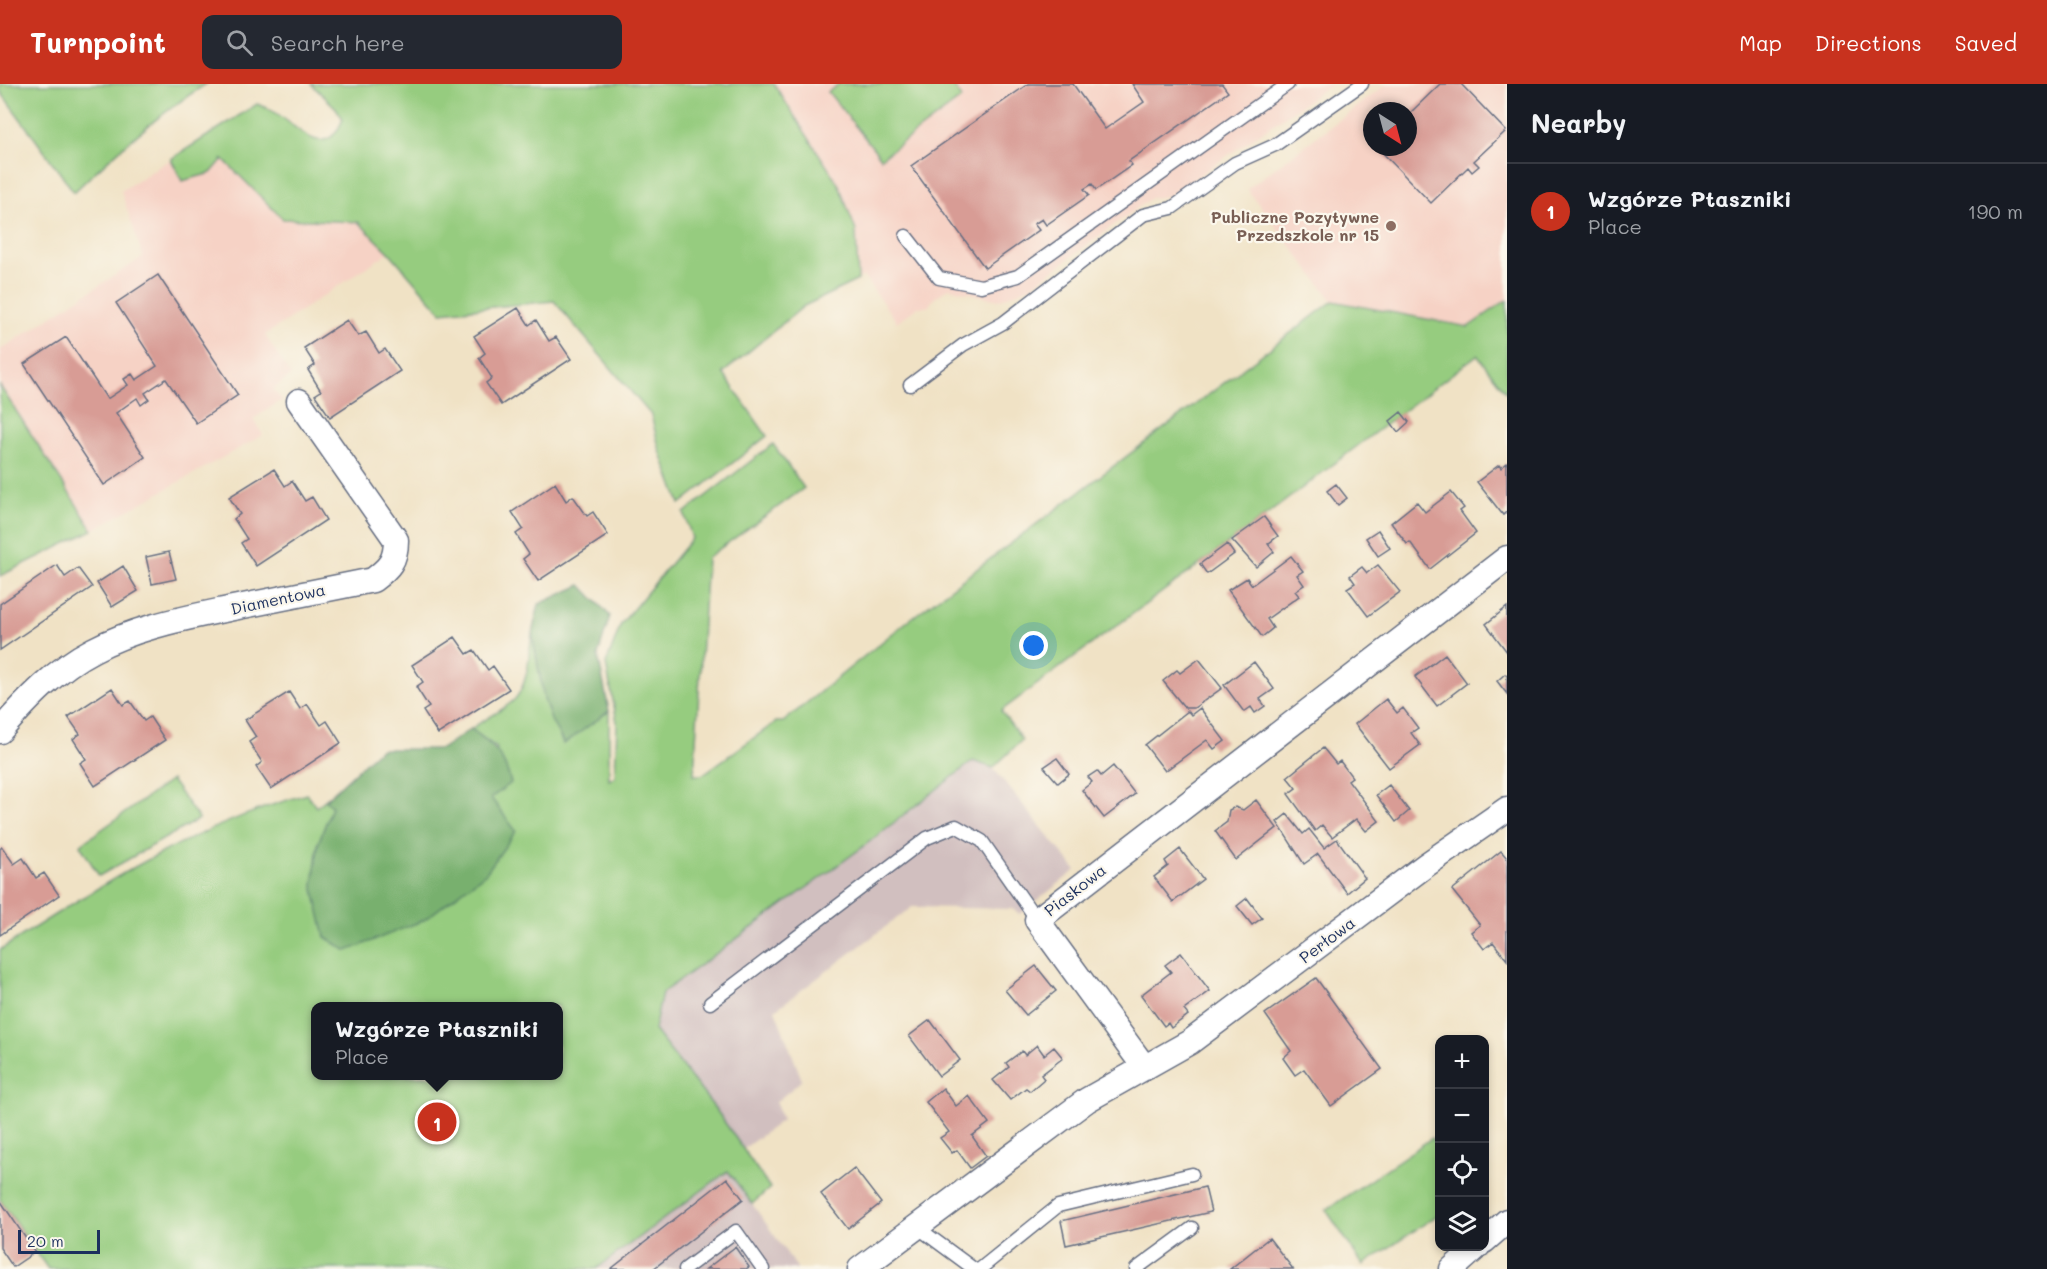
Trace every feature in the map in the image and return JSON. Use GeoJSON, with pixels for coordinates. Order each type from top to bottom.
{"type":"FeatureCollection","features":[{"type":"Feature","properties":{"kind":"street","name":"Diamentowa"},"geometry":{"type":"LineString","coordinates":[[0,731],[24,703],[57,674],[92,650],[131,634],[188,618],[373,580],[387,570],[396,557],[396,540],[299,401]]}},
{"type":"Feature","properties":{"kind":"street","name":"Piaskowa"},"geometry":{"type":"LineString","coordinates":[[1145,1068],[1037,920],[1507,558]]}},
{"type":"Feature","properties":{"kind":"street","name":"Perłowa"},"geometry":{"type":"LineString","coordinates":[[1145,1068],[1190,1042],[1426,865],[1507,809]]}},
{"type":"Feature","properties":{"kind":"street"},"geometry":{"type":"LineString","coordinates":[[860,1269],[1087,1100],[1145,1068]]}},
{"type":"Feature","properties":{"kind":"street"},"geometry":{"type":"LineString","coordinates":[[1489,1237],[1507,1221]]}},
{"type":"Feature","properties":{"kind":"street"},"geometry":{"type":"LineString","coordinates":[[1452,1269],[1472,1251]]}},
{"type":"Feature","properties":{"kind":"lane"},"geometry":{"type":"LineString","coordinates":[[906,236],[939,278],[981,286],[1018,276],[1288,84]]}},
{"type":"Feature","properties":{"kind":"lane"},"geometry":{"type":"LineString","coordinates":[[910,385],[963,345],[1003,323],[1143,215],[1172,208],[1235,163],[1275,145],[1362,84]]}},
{"type":"Feature","properties":{"kind":"lane"},"geometry":{"type":"LineString","coordinates":[[710,1003],[927,838],[956,826],[982,841],[1037,920]]}},
{"type":"Feature","properties":{"kind":"lane"},"geometry":{"type":"LineString","coordinates":[[980,1269],[1058,1206],[1192,1173]]}},
{"type":"Feature","properties":{"kind":"lane"},"geometry":{"type":"LineString","coordinates":[[917,1227],[974,1269]]}},
{"type":"Feature","properties":{"kind":"lane"},"geometry":{"type":"LineString","coordinates":[[1136,1269],[1192,1228]]}},
{"type":"Feature","properties":{"kind":"lane"},"geometry":{"type":"LineString","coordinates":[[685,1269],[735,1232],[763,1269]]}},
{"type":"Feature","properties":{"kind":"shaded area"},"geometry":{"type":"Polygon","coordinates":[[[774,84],[1332,84],[1169,196],[1151,198],[1030,287],[998,300],[949,288],[934,298],[928,307],[918,307],[897,322],[863,276],[858,280],[856,231],[839,185],[774,84]]]}},
{"type":"Feature","properties":{"kind":"shaded area","name":"Publiczne Pozytywne Przedszkole nr 15"},"geometry":{"type":"Polygon","coordinates":[[[1387,84],[1507,84],[1507,300],[1468,327],[1333,301],[1247,189],[1363,102],[1387,84]]]}},
{"type":"Feature","properties":{"kind":"shaded area"},"geometry":{"type":"Polygon","coordinates":[[[171,159],[183,181],[223,159],[283,219],[358,221],[389,252],[265,335],[291,376],[273,389],[282,400],[253,419],[263,435],[93,530],[0,386],[0,350],[143,257],[121,191],[171,159]]]}},
{"type":"Feature","properties":{"kind":"shaded area"},"geometry":{"type":"Polygon","coordinates":[[[973,761],[993,768],[1076,870],[1020,914],[1012,909],[912,907],[775,1010],[802,1080],[776,1102],[782,1120],[743,1149],[654,1030],[662,994],[860,849],[973,761]]]}},
{"type":"Feature","properties":{"kind":"shaded area"},"geometry":{"type":"Polygon","coordinates":[[[729,1171],[798,1269],[596,1269],[729,1171]]]}},
{"type":"Feature","properties":{"kind":"green space"},"geometry":{"type":"Polygon","coordinates":[[[0,84],[206,84],[137,135],[74,192],[0,91],[0,84]]]}},
{"type":"Feature","properties":{"kind":"green space"},"geometry":{"type":"Polygon","coordinates":[[[311,84],[774,84],[839,185],[856,231],[858,280],[804,306],[723,373],[767,436],[680,504],[660,451],[651,415],[554,301],[441,312],[389,252],[358,222],[283,219],[223,159],[211,173],[182,181],[171,159],[257,104],[274,112],[313,139],[329,138],[336,132],[343,119],[336,108],[311,84]]]}},
{"type":"Feature","properties":{"kind":"green space"},"geometry":{"type":"Polygon","coordinates":[[[839,84],[952,84],[962,98],[881,158],[828,92],[839,84]]]}},
{"type":"Feature","properties":{"kind":"green space"},"geometry":{"type":"Polygon","coordinates":[[[1507,300],[1507,393],[1477,355],[1264,517],[1001,711],[1022,740],[993,768],[973,761],[860,849],[662,993],[654,1030],[717,1111],[770,1188],[752,1204],[728,1171],[596,1269],[48,1269],[0,1200],[0,950],[110,881],[185,841],[224,823],[307,794],[316,807],[325,800],[332,807],[318,844],[491,798],[497,748],[471,729],[504,708],[519,694],[528,668],[532,633],[544,699],[563,744],[609,711],[609,780],[615,777],[617,722],[606,664],[621,624],[692,538],[684,513],[773,444],[804,488],[707,558],[694,775],[702,775],[776,722],[783,722],[909,620],[1333,301],[1468,327],[1507,300]]]}},
{"type":"Feature","properties":{"kind":"green space"},"geometry":{"type":"Polygon","coordinates":[[[0,386],[93,530],[0,576],[0,386]]]}},
{"type":"Feature","properties":{"kind":"green space"},"geometry":{"type":"Polygon","coordinates":[[[581,585],[610,616],[598,655],[609,711],[564,744],[551,720],[544,699],[532,633],[539,604],[581,585]]]}},
{"type":"Feature","properties":{"kind":"green space"},"geometry":{"type":"Polygon","coordinates":[[[471,729],[492,746],[505,764],[511,783],[491,798],[516,831],[486,873],[424,920],[347,951],[325,937],[313,886],[318,844],[332,807],[325,800],[380,749],[441,749],[471,729]]]}},
{"type":"Feature","properties":{"kind":"green space"},"geometry":{"type":"Polygon","coordinates":[[[171,780],[199,819],[99,876],[80,845],[171,780]]]}},
{"type":"Feature","properties":{"kind":"green space"},"geometry":{"type":"Polygon","coordinates":[[[1432,1138],[1435,1143],[1435,1217],[1363,1265],[1326,1210],[1432,1138]]]}},
{"type":"Feature","properties":{"kind":"building"},"geometry":{"type":"Polygon","coordinates":[[[1028,84],[1073,84],[1105,129],[1144,102],[1132,84],[1222,84],[1228,92],[1129,161],[1132,165],[1096,190],[1092,184],[1084,189],[1089,195],[1046,225],[1042,219],[1034,224],[1039,230],[985,268],[911,166],[1028,84]]]}},
{"type":"Feature","properties":{"kind":"building"},"geometry":{"type":"Polygon","coordinates":[[[1440,84],[1461,84],[1506,131],[1474,161],[1479,166],[1472,172],[1468,167],[1431,203],[1386,156],[1417,156],[1417,106],[1440,84]]]}},
{"type":"Feature","properties":{"kind":"building"},"geometry":{"type":"Polygon","coordinates":[[[158,275],[238,395],[196,423],[166,379],[145,393],[149,399],[141,405],[137,398],[116,413],[145,457],[104,485],[24,364],[66,337],[107,399],[128,385],[124,379],[132,374],[136,380],[157,366],[116,303],[158,275]]]}},
{"type":"Feature","properties":{"kind":"building"},"geometry":{"type":"Polygon","coordinates":[[[518,308],[529,325],[536,320],[549,341],[556,337],[571,359],[501,405],[486,383],[492,378],[479,358],[485,353],[474,336],[518,308]]]}},
{"type":"Feature","properties":{"kind":"building"},"geometry":{"type":"Polygon","coordinates":[[[347,320],[358,336],[366,332],[379,353],[385,349],[400,371],[330,417],[315,395],[321,391],[308,370],[315,365],[304,348],[347,320]]]}},
{"type":"Feature","properties":{"kind":"building"},"geometry":{"type":"Polygon","coordinates":[[[1401,412],[1409,422],[1398,432],[1390,421],[1401,412]]]}},
{"type":"Feature","properties":{"kind":"building"},"geometry":{"type":"Polygon","coordinates":[[[1507,463],[1507,511],[1503,515],[1477,482],[1499,465],[1501,468],[1507,463]]]}},
{"type":"Feature","properties":{"kind":"building"},"geometry":{"type":"Polygon","coordinates":[[[274,469],[285,486],[292,481],[305,501],[312,497],[326,520],[256,566],[241,543],[247,539],[234,519],[240,514],[229,497],[274,469]]]}},
{"type":"Feature","properties":{"kind":"building"},"geometry":{"type":"Polygon","coordinates":[[[555,483],[566,501],[573,496],[587,516],[593,512],[608,535],[538,581],[523,559],[529,554],[516,534],[523,529],[512,512],[555,483]]]}},
{"type":"Feature","properties":{"kind":"building"},"geometry":{"type":"Polygon","coordinates":[[[1336,484],[1347,498],[1338,505],[1327,491],[1336,484]]]}},
{"type":"Feature","properties":{"kind":"building"},"geometry":{"type":"Polygon","coordinates":[[[1451,492],[1464,508],[1460,511],[1476,533],[1430,569],[1410,542],[1407,544],[1391,523],[1417,502],[1425,512],[1451,492]]]}},
{"type":"Feature","properties":{"kind":"building"},"geometry":{"type":"Polygon","coordinates":[[[1264,517],[1278,536],[1268,544],[1274,552],[1256,567],[1232,540],[1264,517]]]}},
{"type":"Feature","properties":{"kind":"building"},"geometry":{"type":"Polygon","coordinates":[[[1378,530],[1390,548],[1378,556],[1366,538],[1378,530]]]}},
{"type":"Feature","properties":{"kind":"building"},"geometry":{"type":"Polygon","coordinates":[[[1227,544],[1234,554],[1207,574],[1200,564],[1227,544]]]}},
{"type":"Feature","properties":{"kind":"building"},"geometry":{"type":"Polygon","coordinates":[[[169,552],[176,579],[152,584],[146,557],[169,552]]]}},
{"type":"Feature","properties":{"kind":"building"},"geometry":{"type":"Polygon","coordinates":[[[1291,556],[1303,571],[1297,575],[1304,585],[1295,591],[1299,596],[1267,619],[1273,628],[1262,637],[1228,590],[1247,578],[1252,585],[1291,556]]]}},
{"type":"Feature","properties":{"kind":"building"},"geometry":{"type":"Polygon","coordinates":[[[57,565],[65,577],[78,568],[92,587],[0,650],[0,604],[57,565]]]}},
{"type":"Feature","properties":{"kind":"building"},"geometry":{"type":"Polygon","coordinates":[[[1378,565],[1400,592],[1368,616],[1347,588],[1355,583],[1350,576],[1362,567],[1367,573],[1378,565]]]}},
{"type":"Feature","properties":{"kind":"building"},"geometry":{"type":"Polygon","coordinates":[[[123,566],[138,591],[112,607],[97,583],[123,566]]]}},
{"type":"Feature","properties":{"kind":"building"},"geometry":{"type":"Polygon","coordinates":[[[1507,607],[1507,652],[1486,624],[1507,607]]]}},
{"type":"Feature","properties":{"kind":"building"},"geometry":{"type":"Polygon","coordinates":[[[455,637],[467,654],[474,650],[488,670],[493,666],[509,689],[438,734],[423,711],[429,707],[416,687],[423,682],[412,665],[455,637]]]}},
{"type":"Feature","properties":{"kind":"building"},"geometry":{"type":"Polygon","coordinates":[[[1445,654],[1467,683],[1437,706],[1415,677],[1445,654]]]}},
{"type":"Feature","properties":{"kind":"building"},"geometry":{"type":"Polygon","coordinates":[[[1199,659],[1222,688],[1194,708],[1185,708],[1163,681],[1177,670],[1180,673],[1199,659]]]}},
{"type":"Feature","properties":{"kind":"building"},"geometry":{"type":"Polygon","coordinates":[[[1254,662],[1274,689],[1260,699],[1265,706],[1255,713],[1251,707],[1244,712],[1224,685],[1254,662]]]}},
{"type":"Feature","properties":{"kind":"building"},"geometry":{"type":"Polygon","coordinates":[[[1505,674],[1507,676],[1507,694],[1497,681],[1505,674]]]}},
{"type":"Feature","properties":{"kind":"building"},"geometry":{"type":"Polygon","coordinates":[[[112,688],[123,705],[130,701],[144,721],[150,717],[165,740],[95,786],[80,763],[86,759],[73,739],[80,734],[68,717],[112,688]]]}},
{"type":"Feature","properties":{"kind":"building"},"geometry":{"type":"Polygon","coordinates":[[[289,692],[300,709],[307,704],[321,725],[327,721],[341,743],[271,789],[256,767],[262,762],[249,742],[256,737],[245,720],[289,692]]]}},
{"type":"Feature","properties":{"kind":"building"},"geometry":{"type":"Polygon","coordinates":[[[1386,699],[1397,713],[1403,708],[1418,728],[1411,733],[1420,745],[1389,768],[1355,724],[1386,699]]]}},
{"type":"Feature","properties":{"kind":"building"},"geometry":{"type":"Polygon","coordinates":[[[1200,708],[1225,741],[1214,749],[1207,740],[1165,771],[1145,745],[1188,711],[1191,715],[1200,708]]]}},
{"type":"Feature","properties":{"kind":"building"},"geometry":{"type":"Polygon","coordinates":[[[1323,748],[1336,764],[1340,761],[1352,777],[1348,780],[1379,821],[1366,831],[1356,819],[1332,837],[1322,825],[1315,831],[1288,794],[1296,788],[1287,777],[1323,748]]]}},
{"type":"Feature","properties":{"kind":"building"},"geometry":{"type":"Polygon","coordinates":[[[1057,758],[1069,774],[1058,783],[1044,767],[1057,758]]]}},
{"type":"Feature","properties":{"kind":"building"},"geometry":{"type":"Polygon","coordinates":[[[1113,766],[1135,794],[1104,818],[1082,790],[1092,782],[1088,777],[1097,771],[1101,776],[1113,766]]]}},
{"type":"Feature","properties":{"kind":"building"},"geometry":{"type":"Polygon","coordinates":[[[1389,785],[1409,811],[1396,822],[1376,795],[1389,785]]]}},
{"type":"Feature","properties":{"kind":"building"},"geometry":{"type":"Polygon","coordinates":[[[1256,800],[1277,828],[1236,860],[1215,831],[1227,822],[1229,810],[1235,807],[1243,810],[1256,800]]]}},
{"type":"Feature","properties":{"kind":"building"},"geometry":{"type":"Polygon","coordinates":[[[1287,814],[1303,834],[1309,829],[1324,848],[1337,839],[1365,878],[1347,893],[1318,854],[1304,864],[1277,822],[1287,814]]]}},
{"type":"Feature","properties":{"kind":"building"},"geometry":{"type":"Polygon","coordinates":[[[2,847],[14,864],[23,858],[36,878],[44,873],[59,895],[0,935],[0,849],[2,847]]]}},
{"type":"Feature","properties":{"kind":"building"},"geometry":{"type":"Polygon","coordinates":[[[1180,849],[1203,879],[1173,902],[1154,877],[1168,866],[1165,861],[1180,849]]]}},
{"type":"Feature","properties":{"kind":"building"},"geometry":{"type":"Polygon","coordinates":[[[1501,851],[1507,858],[1507,960],[1493,942],[1484,949],[1471,932],[1480,925],[1452,890],[1501,851]]]}},
{"type":"Feature","properties":{"kind":"building"},"geometry":{"type":"Polygon","coordinates":[[[1247,898],[1262,918],[1252,925],[1237,906],[1247,898]]]}},
{"type":"Feature","properties":{"kind":"building"},"geometry":{"type":"Polygon","coordinates":[[[1181,953],[1210,991],[1184,1010],[1188,1015],[1171,1028],[1168,1023],[1164,1026],[1141,995],[1171,972],[1165,965],[1181,953]]]}},
{"type":"Feature","properties":{"kind":"building"},"geometry":{"type":"Polygon","coordinates":[[[1036,966],[1056,991],[1026,1015],[1005,990],[1036,966]]]}},
{"type":"Feature","properties":{"kind":"building"},"geometry":{"type":"Polygon","coordinates":[[[1316,978],[1382,1069],[1331,1106],[1304,1069],[1295,1075],[1283,1058],[1291,1051],[1265,1014],[1316,978]]]}},
{"type":"Feature","properties":{"kind":"building"},"geometry":{"type":"Polygon","coordinates":[[[930,1020],[960,1060],[939,1076],[909,1036],[930,1020]]]}},
{"type":"Feature","properties":{"kind":"building"},"geometry":{"type":"Polygon","coordinates":[[[1037,1045],[1044,1055],[1054,1047],[1063,1058],[1041,1075],[1044,1079],[1030,1091],[1026,1088],[1010,1100],[993,1080],[1009,1067],[1006,1063],[1022,1051],[1025,1055],[1037,1045]]]}},
{"type":"Feature","properties":{"kind":"building"},"geometry":{"type":"Polygon","coordinates":[[[943,1088],[956,1106],[969,1096],[989,1123],[972,1136],[986,1156],[970,1168],[957,1150],[952,1153],[940,1138],[949,1132],[926,1102],[943,1088]]]}},
{"type":"Feature","properties":{"kind":"building"},"geometry":{"type":"Polygon","coordinates":[[[854,1168],[881,1203],[848,1229],[821,1194],[854,1168]]]}},
{"type":"Feature","properties":{"kind":"building"},"geometry":{"type":"Polygon","coordinates":[[[727,1178],[743,1199],[653,1269],[611,1269],[727,1178]]]}},
{"type":"Feature","properties":{"kind":"building"},"geometry":{"type":"Polygon","coordinates":[[[1205,1187],[1211,1212],[1066,1245],[1061,1221],[1205,1187]]]}},
{"type":"Feature","properties":{"kind":"building"},"geometry":{"type":"Polygon","coordinates":[[[0,1200],[35,1252],[13,1267],[0,1248],[0,1200]]]}},
{"type":"Feature","properties":{"kind":"building"},"geometry":{"type":"Polygon","coordinates":[[[1269,1238],[1293,1269],[1230,1269],[1269,1238]]]}},
{"type":"Feature","properties":{"kind":"building"},"geometry":{"type":"Polygon","coordinates":[[[735,1247],[749,1267],[746,1269],[706,1269],[735,1247]]]}},
{"type":"Feature","properties":{"kind":"place","name":"Publiczne Pozytywne Przedszkole nr 15"},"geometry":{"type":"Point","coordinates":[1391,226]}},
{"type":"Feature","properties":{"kind":"place","name":"Wzgórze Ptaszniki"},"geometry":{"type":"Point","coordinates":[437,1122]}}]}
